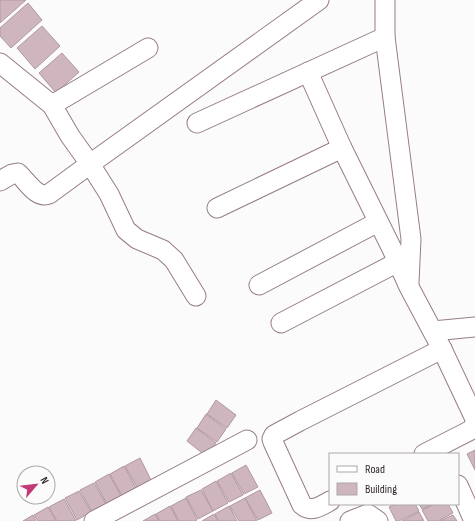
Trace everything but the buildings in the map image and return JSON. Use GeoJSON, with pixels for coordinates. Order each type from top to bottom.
{"type":"FeatureCollection","features":[{"type":"Feature","properties":{"kind":"street"},"geometry":{"type":"LineString","coordinates":[[0,181],[12,174],[19,173],[38,193],[45,195],[50,194],[319,0]]}},
{"type":"Feature","properties":{"kind":"street"},"geometry":{"type":"LineString","coordinates":[[385,0],[385,37],[411,239],[408,285]]}},
{"type":"Feature","properties":{"kind":"street"},"geometry":{"type":"LineString","coordinates":[[197,123],[385,37]]}},
{"type":"Feature","properties":{"kind":"street"},"geometry":{"type":"LineString","coordinates":[[52,105],[148,48]]}},
{"type":"Feature","properties":{"kind":"street"},"geometry":{"type":"LineString","coordinates":[[0,63],[52,105],[70,136],[109,194],[126,230],[137,240],[163,250],[174,260],[196,296]]}},
{"type":"Feature","properties":{"kind":"street"},"geometry":{"type":"LineString","coordinates":[[308,72],[342,148],[475,419],[475,424],[471,430],[426,453]]}},
{"type":"Feature","properties":{"kind":"street"},"geometry":{"type":"LineString","coordinates":[[217,208],[342,148]]}},
{"type":"Feature","properties":{"kind":"street"},"geometry":{"type":"LineString","coordinates":[[259,285],[378,222]]}},
{"type":"Feature","properties":{"kind":"street"},"geometry":{"type":"LineString","coordinates":[[281,323],[398,262]]}},
{"type":"Feature","properties":{"kind":"street"},"geometry":{"type":"LineString","coordinates":[[433,331],[475,327]]}},
{"type":"Feature","properties":{"kind":"street"},"geometry":{"type":"LineString","coordinates":[[329,501],[312,509],[308,509],[302,505],[272,442],[274,435],[300,420],[442,350]]}},
{"type":"Feature","properties":{"kind":"street"},"geometry":{"type":"LineString","coordinates":[[94,521],[248,440]]}},
{"type":"Feature","properties":{"kind":"street"},"geometry":{"type":"LineString","coordinates":[[459,486],[473,514]]}},
{"type":"Feature","properties":{"kind":"street"},"geometry":{"type":"LineString","coordinates":[[350,521],[368,514],[378,521]]}}]}
